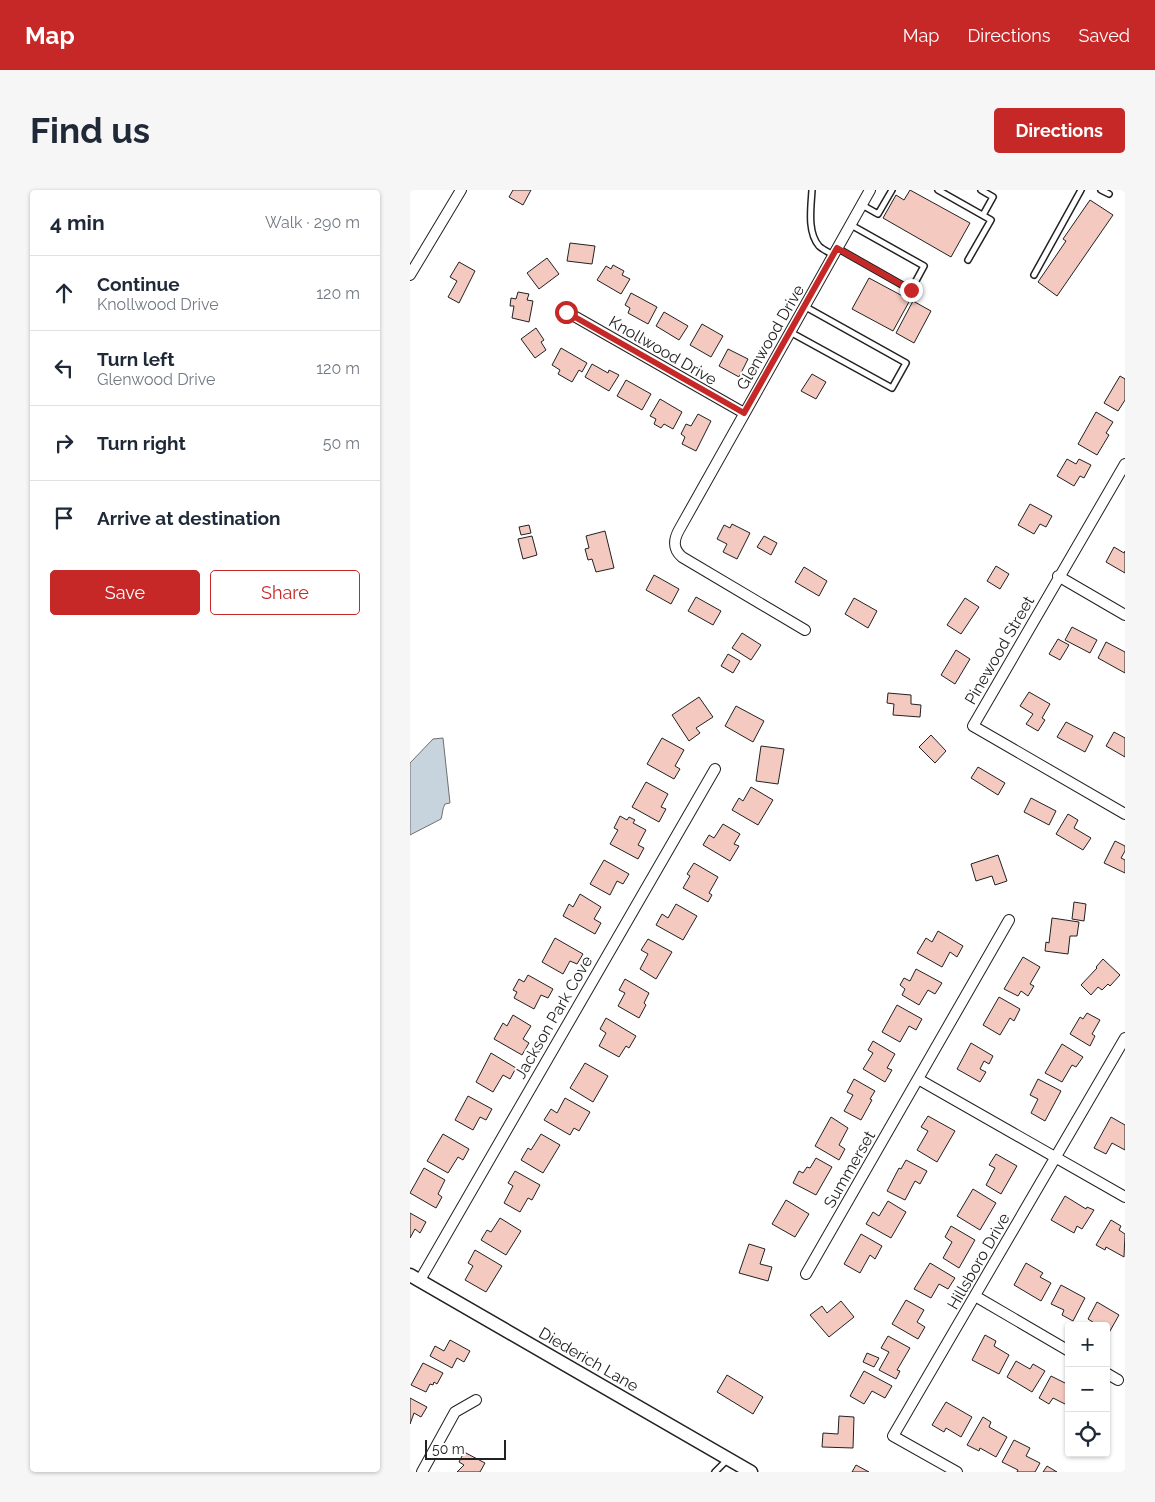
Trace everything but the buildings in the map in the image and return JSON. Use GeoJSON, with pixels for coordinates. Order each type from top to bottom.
{"type":"FeatureCollection","features":[{"type":"Feature","properties":{"kind":"street"},"geometry":{"type":"LineString","coordinates":[[410,275],[461,190]]}},
{"type":"Feature","properties":{"kind":"street","name":"Glenwood Drive"},"geometry":{"type":"LineString","coordinates":[[805,630],[682,557],[674,546],[679,530],[870,190]]}},
{"type":"Feature","properties":{"kind":"street","name":"Knollwood Drive"},"geometry":{"type":"LineString","coordinates":[[566,312],[744,413]]}},
{"type":"Feature","properties":{"kind":"street","name":"Pinewood Street"},"geometry":{"type":"LineString","coordinates":[[1125,464],[1058,576],[973,726],[1125,814]]}},
{"type":"Feature","properties":{"kind":"street"},"geometry":{"type":"LineString","coordinates":[[1058,576],[1125,614]]}},
{"type":"Feature","properties":{"kind":"street","name":"Jackson Park Cove"},"geometry":{"type":"LineString","coordinates":[[415,1278],[715,769]]}},
{"type":"Feature","properties":{"kind":"street","name":"Summerset"},"geometry":{"type":"LineString","coordinates":[[806,1274],[1009,920]]}},
{"type":"Feature","properties":{"kind":"street","name":"Hillsboro Drive"},"geometry":{"type":"LineString","coordinates":[[957,1472],[894,1436],[1125,1038]]}},
{"type":"Feature","properties":{"kind":"street"},"geometry":{"type":"LineString","coordinates":[[918,1079],[1125,1197]]}},
{"type":"Feature","properties":{"kind":"street","name":"Diederich Lane"},"geometry":{"type":"LineString","coordinates":[[415,1278],[751,1472]]}},
{"type":"Feature","properties":{"kind":"street"},"geometry":{"type":"LineString","coordinates":[[975,1296],[1065,1349]]}},
{"type":"Feature","properties":{"kind":"street"},"geometry":{"type":"LineString","coordinates":[[1110,1375],[1118,1380]]}},
{"type":"Feature","properties":{"kind":"street"},"geometry":{"type":"LineString","coordinates":[[422,1472],[455,1412],[476,1400]]}},
{"type":"Feature","properties":{"kind":"lane"},"geometry":{"type":"LineString","coordinates":[[812,190],[810,214],[814,238],[821,248],[835,252],[911,290],[924,266],[850,224]]}},
{"type":"Feature","properties":{"kind":"lane"},"geometry":{"type":"LineString","coordinates":[[862,205],[878,214],[892,190]]}},
{"type":"Feature","properties":{"kind":"lane"},"geometry":{"type":"LineString","coordinates":[[938,190],[991,220],[968,260]]}},
{"type":"Feature","properties":{"kind":"lane"},"geometry":{"type":"LineString","coordinates":[[980,190],[993,197],[983,216]]}},
{"type":"Feature","properties":{"kind":"lane"},"geometry":{"type":"LineString","coordinates":[[1034,275],[1081,190]]}},
{"type":"Feature","properties":{"kind":"lane"},"geometry":{"type":"LineString","coordinates":[[1101,190],[1109,194]]}},
{"type":"Feature","properties":{"kind":"lane"},"geometry":{"type":"LineString","coordinates":[[790,332],[892,388],[906,362],[804,306]]}},
{"type":"Feature","properties":{"kind":"lane"},"geometry":{"type":"LineString","coordinates":[[715,1472],[728,1459]]}},
{"type":"Feature","properties":{"kind":"shaded area"},"geometry":{"type":"Polygon","coordinates":[[[443,738],[450,803],[445,804],[441,819],[410,835],[410,763],[433,739],[443,738]]]}},
{"type":"Feature","properties":{"kind":"route"},"geometry":{"type":"LineString","coordinates":[[566,312],[744,413],[837,248],[911,290]]}}]}
